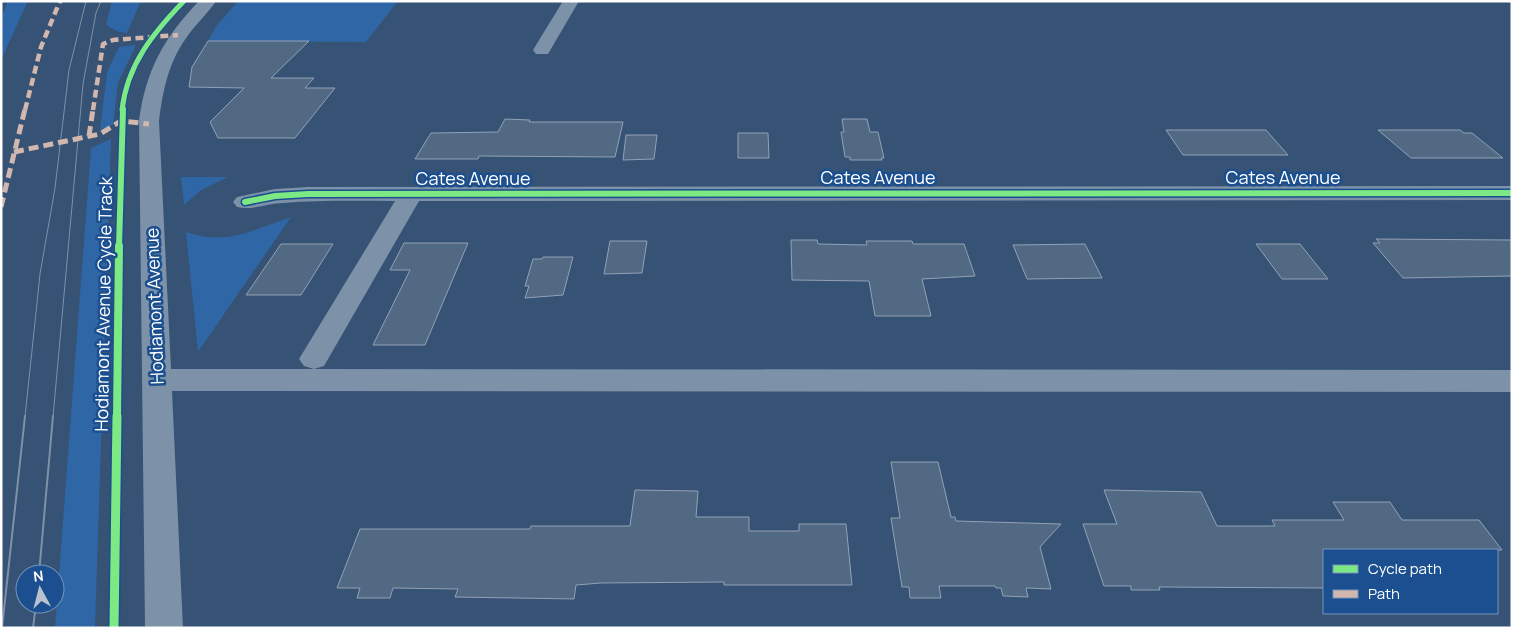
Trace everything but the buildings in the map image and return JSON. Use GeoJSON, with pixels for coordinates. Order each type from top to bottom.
{"type":"FeatureCollection","features":[{"type":"Feature","properties":{"kind":"street","name":"Hodiamont Avenue"},"geometry":{"type":"LineString","coordinates":[[164,628],[149,124],[151,96],[158,71],[173,43],[208,1]]}},
{"type":"Feature","properties":{"kind":"street"},"geometry":{"type":"LineString","coordinates":[[542,50],[571,2]]}},
{"type":"Feature","properties":{"kind":"street","name":"Cates Avenue"},"geometry":{"type":"LineString","coordinates":[[245,202],[275,196],[308,194],[1512,193]]}},
{"type":"Feature","properties":{"kind":"street"},"geometry":{"type":"LineString","coordinates":[[314,359],[411,194]]}},
{"type":"Feature","properties":{"kind":"street"},"geometry":{"type":"LineString","coordinates":[[157,380],[1512,381]]}},
{"type":"Feature","properties":{"kind":"shaded area"},"geometry":{"type":"Polygon","coordinates":[[[8,1],[28,1],[1,60],[1,19],[8,1]]]}},
{"type":"Feature","properties":{"kind":"shaded area"},"geometry":{"type":"Polygon","coordinates":[[[112,1],[141,1],[127,33],[119,32],[106,25],[112,1]]]}},
{"type":"Feature","properties":{"kind":"shaded area"},"geometry":{"type":"Polygon","coordinates":[[[238,1],[398,1],[366,42],[208,41],[217,25],[238,1]]]}},
{"type":"Feature","properties":{"kind":"shaded area"},"geometry":{"type":"Polygon","coordinates":[[[136,45],[118,83],[113,125],[100,130],[107,72],[119,47],[136,45]]]}},
{"type":"Feature","properties":{"kind":"shaded area"},"geometry":{"type":"Polygon","coordinates":[[[111,139],[95,628],[55,628],[56,614],[65,614],[65,564],[60,564],[91,148],[111,139]]]}},
{"type":"Feature","properties":{"kind":"shaded area"},"geometry":{"type":"Polygon","coordinates":[[[181,177],[228,177],[201,190],[184,205],[181,177]]]}},
{"type":"Feature","properties":{"kind":"shaded area"},"geometry":{"type":"Polygon","coordinates":[[[291,217],[198,352],[186,232],[201,236],[227,237],[240,235],[291,217]]]}},
{"type":"Feature","properties":{"kind":"tram line"},"geometry":{"type":"LineString","coordinates":[[25,417],[40,274],[55,188],[69,70],[86,1]]}},
{"type":"Feature","properties":{"kind":"tram line"},"geometry":{"type":"LineString","coordinates":[[53,417],[83,84],[96,13],[101,1]]}},
{"type":"Feature","properties":{"kind":"tram line"},"geometry":{"type":"LineString","coordinates":[[2,628],[25,416]]}},
{"type":"Feature","properties":{"kind":"tram line"},"geometry":{"type":"LineString","coordinates":[[40,564],[53,416]]}},
{"type":"Feature","properties":{"kind":"tram line"},"geometry":{"type":"LineString","coordinates":[[33,628],[35,614]]}},
{"type":"Feature","properties":{"kind":"marked path"},"geometry":{"type":"LineString","coordinates":[[1,207],[41,47],[60,1]]}},
{"type":"Feature","properties":{"kind":"marked path"},"geometry":{"type":"LineString","coordinates":[[89,136],[103,44],[113,40],[178,35]]}},
{"type":"Feature","properties":{"kind":"marked path"},"geometry":{"type":"LineString","coordinates":[[14,152],[100,134],[121,121],[149,124]]}},
{"type":"Feature","properties":{"kind":"cycle path","name":"Hodiamont Avenue Cycle Track"},"geometry":{"type":"LineString","coordinates":[[114,628],[121,121],[124,94],[130,74],[149,40],[184,1]]}},
{"type":"Feature","properties":{"kind":"cycle path"},"geometry":{"type":"LineString","coordinates":[[245,202],[275,196],[308,194],[1512,193]]}}]}
